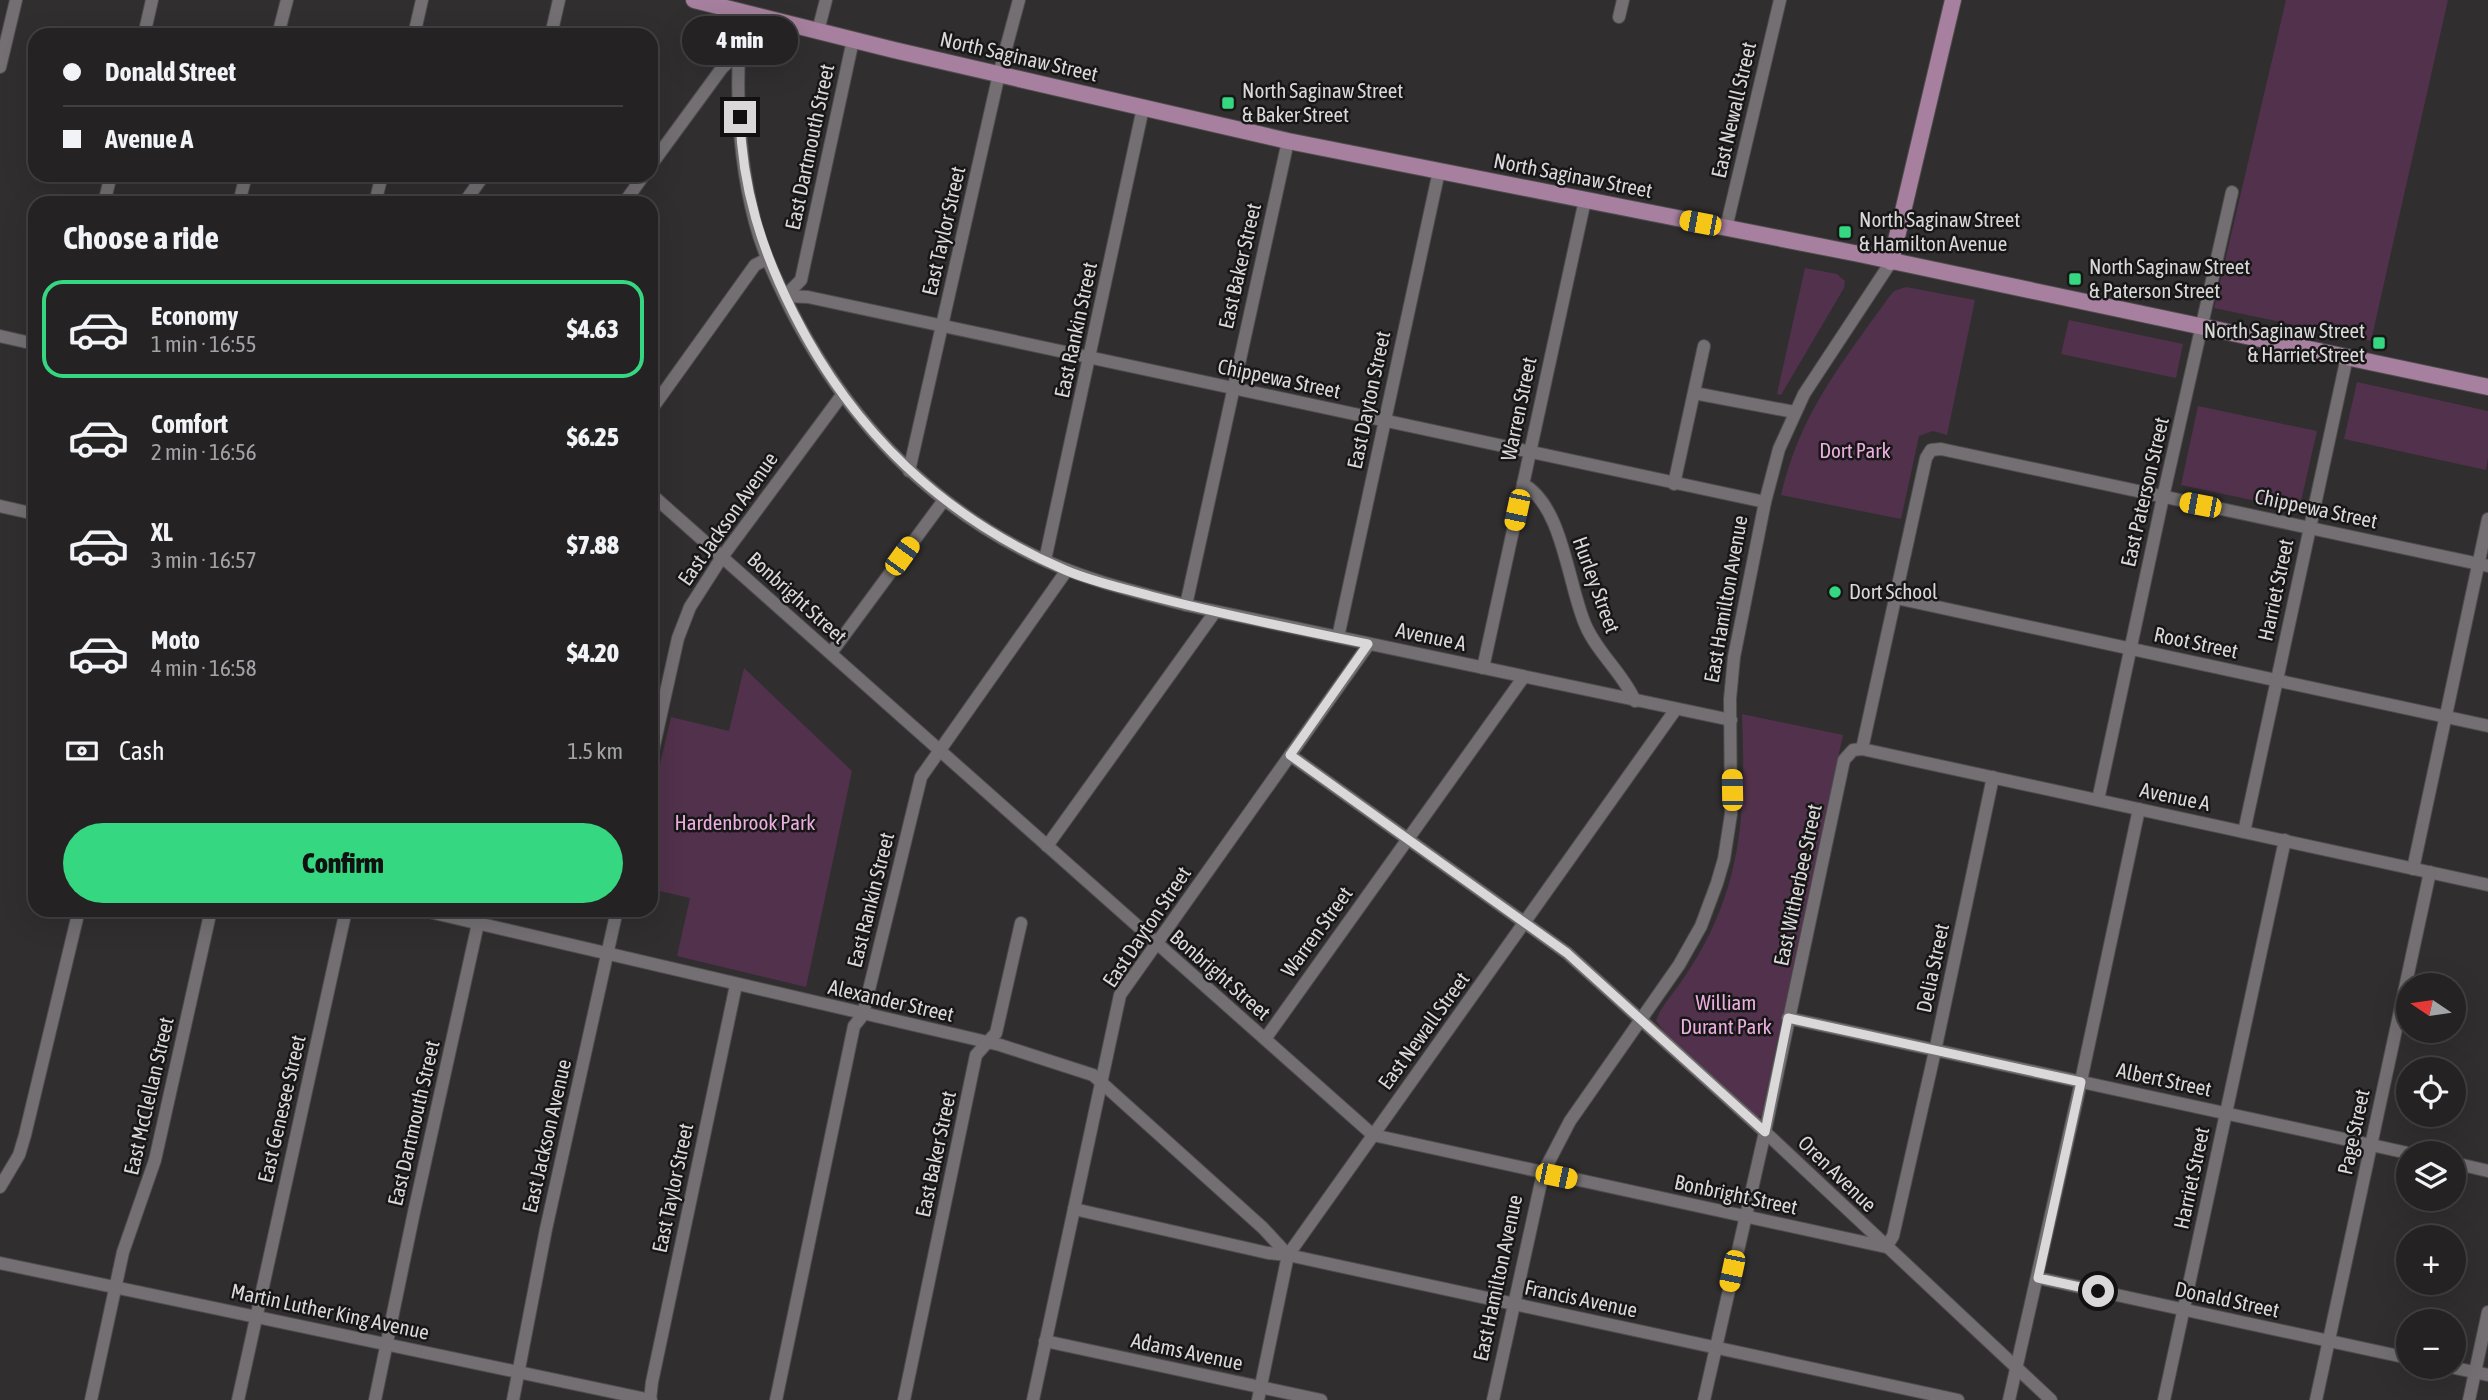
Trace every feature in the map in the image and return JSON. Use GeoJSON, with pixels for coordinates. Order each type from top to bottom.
{"type":"FeatureCollection","features":[{"type":"Feature","properties":{"kind":"main road","name":"North Saginaw Street"},"geometry":{"type":"LineString","coordinates":[[694,0],[853,40],[1288,141],[1726,228],[2488,387]]}},
{"type":"Feature","properties":{"kind":"main road","name":"East Hamilton Avenue"},"geometry":{"type":"LineString","coordinates":[[1891,262],[1954,0]]}},
{"type":"Feature","properties":{"kind":"street"},"geometry":{"type":"LineString","coordinates":[[0,67],[16,0]]}},
{"type":"Feature","properties":{"kind":"street"},"geometry":{"type":"LineString","coordinates":[[146,28],[152,0]]}},
{"type":"Feature","properties":{"kind":"street"},"geometry":{"type":"LineString","coordinates":[[280,28],[287,0]]}},
{"type":"Feature","properties":{"kind":"street"},"geometry":{"type":"LineString","coordinates":[[416,28],[422,0]]}},
{"type":"Feature","properties":{"kind":"street"},"geometry":{"type":"LineString","coordinates":[[553,28],[559,0]]}},
{"type":"Feature","properties":{"kind":"street","name":"East Dartmouth Street"},"geometry":{"type":"LineString","coordinates":[[818,31],[826,0]]}},
{"type":"Feature","properties":{"kind":"street","name":"East Taylor Street"},"geometry":{"type":"LineString","coordinates":[[909,471],[999,74],[1019,0]]}},
{"type":"Feature","properties":{"kind":"street"},"geometry":{"type":"LineString","coordinates":[[1619,17],[1623,0]]}},
{"type":"Feature","properties":{"kind":"street","name":"East Newall Street"},"geometry":{"type":"LineString","coordinates":[[1726,228],[1780,0]]}},
{"type":"Feature","properties":{"kind":"street","name":"Avenue A"},"geometry":{"type":"LineString","coordinates":[[742,12],[738,53],[740,140],[750,203],[767,259],[805,337],[842,395],[859,418],[909,471],[944,500],[979,525],[1045,560],[1109,585],[1215,612],[1731,720]]}},
{"type":"Feature","properties":{"kind":"street","name":"East Dartmouth Street"},"geometry":{"type":"LineString","coordinates":[[785,296],[801,280],[853,40]]}},
{"type":"Feature","properties":{"kind":"street"},"geometry":{"type":"LineString","coordinates":[[658,155],[722,68],[738,53]]}},
{"type":"Feature","properties":{"kind":"street","name":"East Rankin Street"},"geometry":{"type":"LineString","coordinates":[[1045,560],[1143,108]]}},
{"type":"Feature","properties":{"kind":"street","name":"East Baker Street"},"geometry":{"type":"LineString","coordinates":[[1186,605],[1288,141]]}},
{"type":"Feature","properties":{"kind":"street","name":"East Dayton Street"},"geometry":{"type":"LineString","coordinates":[[1338,638],[1439,171]]}},
{"type":"Feature","properties":{"kind":"street","name":"East Paterson Street"},"geometry":{"type":"LineString","coordinates":[[2098,800],[2232,192]]}},
{"type":"Feature","properties":{"kind":"street","name":"Warren Street"},"geometry":{"type":"LineString","coordinates":[[1483,668],[1584,200]]}},
{"type":"Feature","properties":{"kind":"street"},"geometry":{"type":"LineString","coordinates":[[658,400],[755,265],[767,259]]}},
{"type":"Feature","properties":{"kind":"street","name":"East Hamilton Avenue"},"geometry":{"type":"LineString","coordinates":[[1493,1400],[1543,1173],[1570,1121],[1691,944],[1717,883],[1731,814],[1734,657],[1765,502],[1779,449],[1794,412],[1817,372],[1891,262]]}},
{"type":"Feature","properties":{"kind":"street","name":"Chippewa Street"},"geometry":{"type":"LineString","coordinates":[[785,296],[808,296],[1765,502]]}},
{"type":"Feature","properties":{"kind":"street"},"geometry":{"type":"LineString","coordinates":[[0,336],[28,342]]}},
{"type":"Feature","properties":{"kind":"street"},"geometry":{"type":"LineString","coordinates":[[1674,484],[1704,346]]}},
{"type":"Feature","properties":{"kind":"street","name":"Harriet Street"},"geometry":{"type":"LineString","coordinates":[[2244,832],[2347,357]]}},
{"type":"Feature","properties":{"kind":"street"},"geometry":{"type":"LineString","coordinates":[[1694,393],[1794,412]]}},
{"type":"Feature","properties":{"kind":"street","name":"East Jackson Avenue"},"geometry":{"type":"LineString","coordinates":[[658,728],[678,638],[690,607],[722,557],[842,395]]}},
{"type":"Feature","properties":{"kind":"street","name":"Chippewa Street"},"geometry":{"type":"LineString","coordinates":[[1931,450],[1941,449],[2483,565]]}},
{"type":"Feature","properties":{"kind":"street","name":"East Witherbee Street"},"geometry":{"type":"LineString","coordinates":[[1704,1400],[1765,1132],[1844,760],[1858,750],[1896,598],[1926,458],[1931,450]]}},
{"type":"Feature","properties":{"kind":"street","name":"Hurley Street"},"geometry":{"type":"LineString","coordinates":[[1523,484],[1535,491],[1551,520],[1567,562],[1585,624],[1601,653],[1630,690],[1635,701]]}},
{"type":"Feature","properties":{"kind":"street","name":"Bonbright Street"},"geometry":{"type":"LineString","coordinates":[[658,500],[1373,1135],[1886,1247]]}},
{"type":"Feature","properties":{"kind":"street"},"geometry":{"type":"LineString","coordinates":[[831,653],[944,500]]}},
{"type":"Feature","properties":{"kind":"street"},"geometry":{"type":"LineString","coordinates":[[0,506],[28,510]]}},
{"type":"Feature","properties":{"kind":"street"},"geometry":{"type":"LineString","coordinates":[[2413,869],[2483,565],[2488,519]]}},
{"type":"Feature","properties":{"kind":"street","name":"East Rankin Street"},"geometry":{"type":"LineString","coordinates":[[776,1400],[854,1026],[863,1015],[921,777],[1067,570]]}},
{"type":"Feature","properties":{"kind":"street","name":"Root Street"},"geometry":{"type":"LineString","coordinates":[[1896,598],[2488,726]]}},
{"type":"Feature","properties":{"kind":"street"},"geometry":{"type":"LineString","coordinates":[[1047,846],[1215,612]]}},
{"type":"Feature","properties":{"kind":"street","name":"East Dayton Street"},"geometry":{"type":"LineString","coordinates":[[1033,1400],[1120,995],[1368,644]]}},
{"type":"Feature","properties":{"kind":"street","name":"Warren Street"},"geometry":{"type":"LineString","coordinates":[[1265,1039],[1523,678]]}},
{"type":"Feature","properties":{"kind":"street","name":"East Newall Street"},"geometry":{"type":"LineString","coordinates":[[1259,1393],[1288,1255],[1676,709]]}},
{"type":"Feature","properties":{"kind":"street","name":"Avenue A"},"geometry":{"type":"LineString","coordinates":[[1858,750],[2488,885]]}},
{"type":"Feature","properties":{"kind":"street","name":"Oren Avenue"},"geometry":{"type":"LineString","coordinates":[[1290,755],[1567,953],[1765,1132],[2051,1400]]}},
{"type":"Feature","properties":{"kind":"street","name":"Delia Street"},"geometry":{"type":"LineString","coordinates":[[1886,1247],[1893,1236],[1936,1051],[1993,777]]}},
{"type":"Feature","properties":{"kind":"street"},"geometry":{"type":"LineString","coordinates":[[2010,1400],[2139,809]]}},
{"type":"Feature","properties":{"kind":"street","name":"Harriet Street"},"geometry":{"type":"LineString","coordinates":[[2164,1400],[2285,840]]}},
{"type":"Feature","properties":{"kind":"street","name":"Page Street"},"geometry":{"type":"LineString","coordinates":[[2316,1400],[2430,872]]}},
{"type":"Feature","properties":{"kind":"street"},"geometry":{"type":"LineString","coordinates":[[0,1187],[19,1155],[44,1062],[77,917]]}},
{"type":"Feature","properties":{"kind":"street","name":"East McClellan Street"},"geometry":{"type":"LineString","coordinates":[[91,1400],[127,1236],[153,1167],[209,917]]}},
{"type":"Feature","properties":{"kind":"street","name":"East Genesee Street"},"geometry":{"type":"LineString","coordinates":[[238,1400],[344,917]]}},
{"type":"Feature","properties":{"kind":"street","name":"Alexander Street"},"geometry":{"type":"LineString","coordinates":[[452,917],[985,1043],[1093,1075],[1263,1228],[1288,1255]]}},
{"type":"Feature","properties":{"kind":"street","name":"East Dartmouth Street"},"geometry":{"type":"LineString","coordinates":[[375,1400],[479,917]]}},
{"type":"Feature","properties":{"kind":"street","name":"East Jackson Avenue"},"geometry":{"type":"LineString","coordinates":[[513,1400],[546,1229],[615,917]]}},
{"type":"Feature","properties":{"kind":"street","name":"East Baker Street"},"geometry":{"type":"LineString","coordinates":[[904,1400],[976,1055],[996,1033],[1021,923]]}},
{"type":"Feature","properties":{"kind":"street","name":"East Taylor Street"},"geometry":{"type":"LineString","coordinates":[[651,1400],[652,1382],[736,985]]}},
{"type":"Feature","properties":{"kind":"street","name":"Albert Street"},"geometry":{"type":"LineString","coordinates":[[1788,1018],[2396,1150]]}},
{"type":"Feature","properties":{"kind":"street"},"geometry":{"type":"LineString","coordinates":[[2466,1166],[2488,1171]]}},
{"type":"Feature","properties":{"kind":"street","name":"Francis Avenue"},"geometry":{"type":"LineString","coordinates":[[1074,1209],[1958,1400]]}},
{"type":"Feature","properties":{"kind":"street","name":"Martin Luther King Avenue"},"geometry":{"type":"LineString","coordinates":[[0,1263],[651,1400]]}},
{"type":"Feature","properties":{"kind":"street","name":"Donald Street"},"geometry":{"type":"LineString","coordinates":[[2038,1278],[2396,1355]]}},
{"type":"Feature","properties":{"kind":"street"},"geometry":{"type":"LineString","coordinates":[[2469,1400],[2481,1373],[2488,1312]]}},
{"type":"Feature","properties":{"kind":"street","name":"Adams Avenue"},"geometry":{"type":"LineString","coordinates":[[1045,1341],[1259,1393],[1321,1400]]}},
{"type":"Feature","properties":{"kind":"green space"},"geometry":{"type":"Polygon","coordinates":[[[2286,0],[2448,0],[2371,341],[2214,308],[2286,0]]]}},
{"type":"Feature","properties":{"kind":"green space","name":"Dort Park"},"geometry":{"type":"Polygon","coordinates":[[[1805,268],[1837,274],[1845,281],[1844,288],[1781,395],[1777,394],[1805,268]]]}},
{"type":"Feature","properties":{"kind":"green space","name":"Dort Park"},"geometry":{"type":"Polygon","coordinates":[[[1906,287],[1975,300],[1947,435],[1933,431],[1919,436],[1901,519],[1781,495],[1799,439],[1825,390],[1889,297],[1894,291],[1906,287]]]}},
{"type":"Feature","properties":{"kind":"green space"},"geometry":{"type":"Polygon","coordinates":[[[2069,320],[2183,344],[2176,378],[2061,354],[2069,320]]]}},
{"type":"Feature","properties":{"kind":"green space"},"geometry":{"type":"Polygon","coordinates":[[[2357,382],[2488,411],[2486,470],[2344,439],[2357,382]]]}},
{"type":"Feature","properties":{"kind":"green space"},"geometry":{"type":"Polygon","coordinates":[[[2198,406],[2317,431],[2299,510],[2181,485],[2198,406]]]}},
{"type":"Feature","properties":{"kind":"green space","name":"Hardenbrook Park"},"geometry":{"type":"Polygon","coordinates":[[[744,668],[852,771],[806,987],[677,956],[690,898],[658,891],[658,773],[671,717],[729,731],[744,668]]]}},
{"type":"Feature","properties":{"kind":"green space","name":"William Durant Park"},"geometry":{"type":"Polygon","coordinates":[[[1742,714],[1843,735],[1761,1116],[1756,1117],[1667,1035],[1656,1021],[1704,945],[1729,884],[1740,829],[1742,714]]]}},
{"type":"Feature","properties":{"kind":"place","name":"North Saginaw Street & Baker Street"},"geometry":{"type":"Point","coordinates":[1228,103]}},
{"type":"Feature","properties":{"kind":"place","name":"North Saginaw Street & Hamilton Avenue"},"geometry":{"type":"Point","coordinates":[1845,232]}},
{"type":"Feature","properties":{"kind":"place","name":"North Saginaw Street & Paterson Street"},"geometry":{"type":"Point","coordinates":[2075,279]}},
{"type":"Feature","properties":{"kind":"place","name":"North Saginaw Street & Harriet Street"},"geometry":{"type":"Point","coordinates":[2379,343]}},
{"type":"Feature","properties":{"kind":"place","name":"Dort School"},"geometry":{"type":"Point","coordinates":[1835,592]}},
{"type":"Feature","properties":{"kind":"route"},"geometry":{"type":"LineString","coordinates":[[740,117],[740,140],[748,193],[767,259],[805,337],[825,371],[859,418],[909,471],[979,525],[1031,554],[1067,570],[1109,585],[1186,605],[1368,644],[1290,755],[1567,953],[1765,1132],[1788,1018],[2081,1082],[2038,1278],[2098,1291]]}}]}
